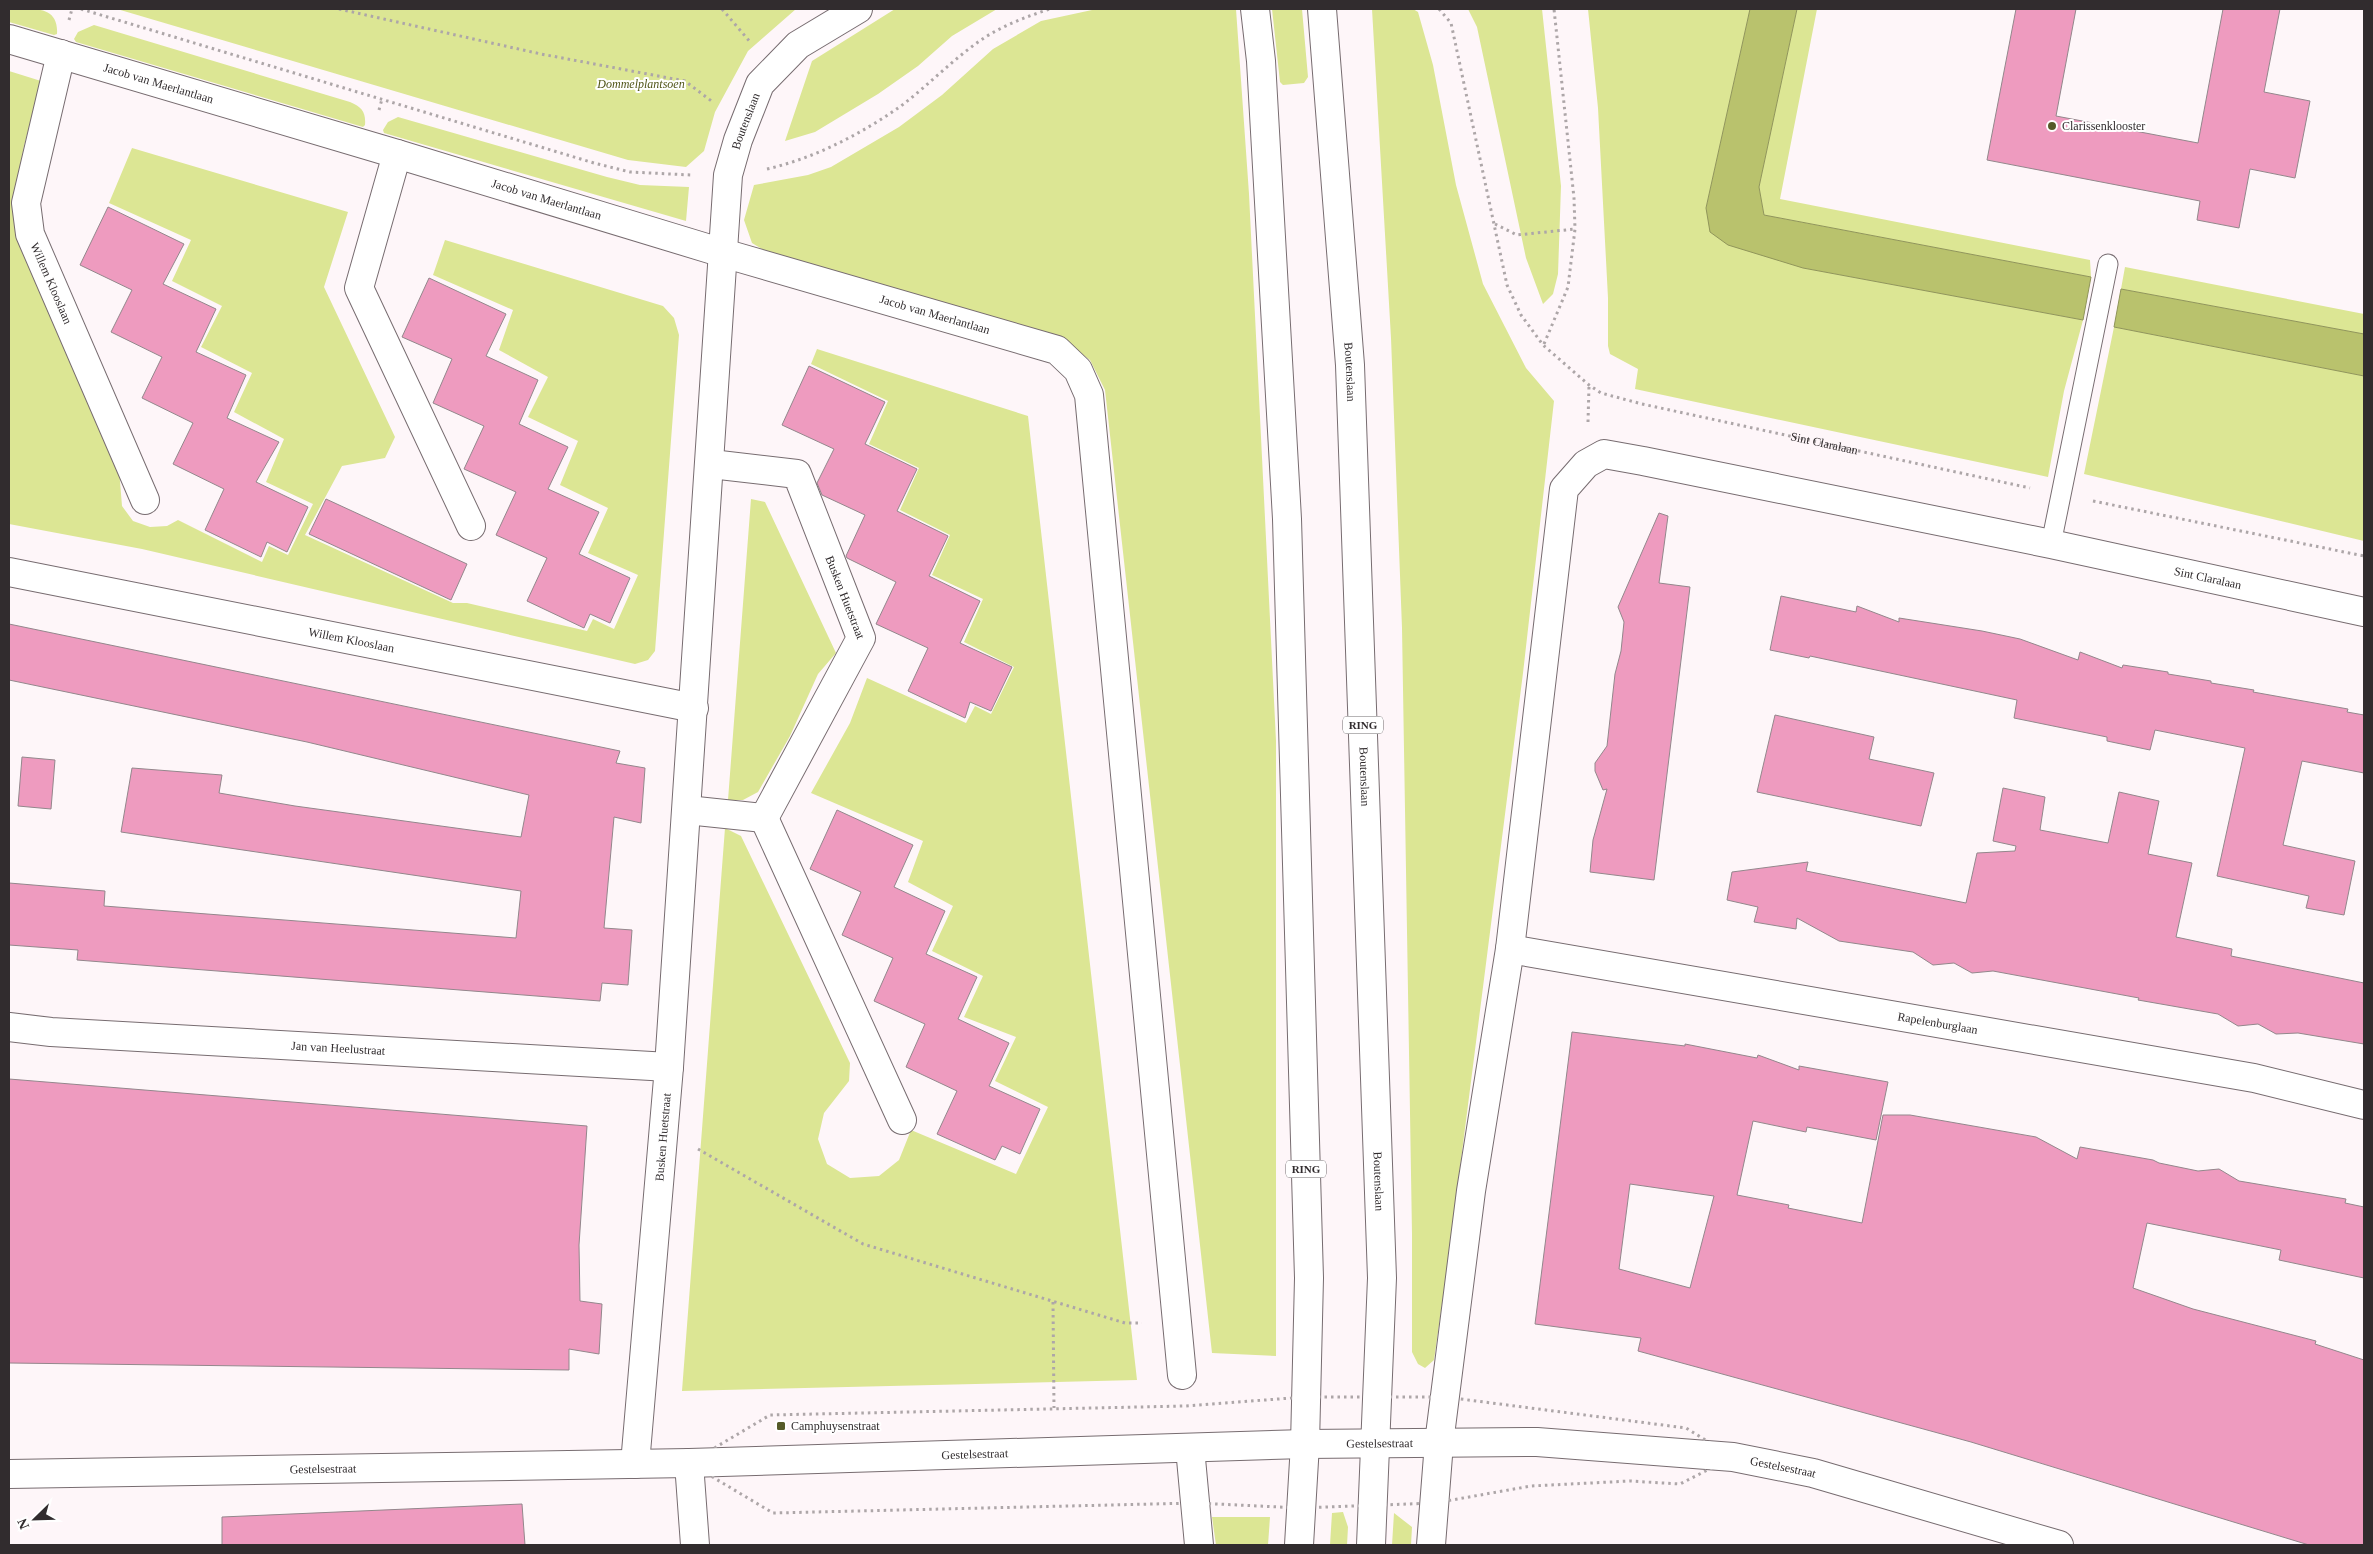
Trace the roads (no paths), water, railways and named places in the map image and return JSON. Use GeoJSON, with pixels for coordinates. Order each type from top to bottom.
{"type":"FeatureCollection","features":[{"type":"Feature","properties":{"kind":"street","name":"Boutenslaan"},"geometry":{"type":"LineString","coordinates":[[723,253],[728,175],[738,140],[760,84],[798,45],[858,9]]}},
{"type":"Feature","properties":{"kind":"street","name":"RING"},"geometry":{"type":"LineString","coordinates":[[1256,9],[1262,71],[1287,519],[1309,1278],[1305,1444],[1299,1545]]}},
{"type":"Feature","properties":{"kind":"street","name":"Boutenslaan"},"geometry":{"type":"LineString","coordinates":[[1322,9],[1351,374],[1382,1278],[1371,1545]]}},
{"type":"Feature","properties":{"kind":"street","name":"Jacob van Maerlantlaan"},"geometry":{"type":"LineString","coordinates":[[9,39],[723,253],[1057,350],[1078,370],[1090,395],[1182,1375]]}},
{"type":"Feature","properties":{"kind":"street","name":"Willem Klooslaan"},"geometry":{"type":"LineString","coordinates":[[61,54],[26,203],[30,234],[145,500]]}},
{"type":"Feature","properties":{"kind":"street"},"geometry":{"type":"LineString","coordinates":[[397,154],[359,288],[471,526]]}},
{"type":"Feature","properties":{"kind":"street","name":"Busken Huetstraat"},"geometry":{"type":"LineString","coordinates":[[636,1464],[669,1068],[723,253]]}},
{"type":"Feature","properties":{"kind":"street","name":"Sint Claralaan"},"geometry":{"type":"LineString","coordinates":[[1510,949],[1564,489],[1586,464],[1604,454],[2050,544],[2364,612]]}},
{"type":"Feature","properties":{"kind":"street","name":"Busken Huetstraat"},"geometry":{"type":"LineString","coordinates":[[710,464],[797,474],[861,638],[764,818]]}},
{"type":"Feature","properties":{"kind":"street","name":"Willem Klooslaan"},"geometry":{"type":"LineString","coordinates":[[9,572],[694,708]]}},
{"type":"Feature","properties":{"kind":"street"},"geometry":{"type":"LineString","coordinates":[[687,810],[764,818],[902,1120]]}},
{"type":"Feature","properties":{"kind":"street"},"geometry":{"type":"LineString","coordinates":[[1431,1545],[1439,1442],[1471,1191],[1510,949]]}},
{"type":"Feature","properties":{"kind":"street","name":"Rapelenburglaan"},"geometry":{"type":"LineString","coordinates":[[1510,949],[2254,1078],[2364,1105]]}},
{"type":"Feature","properties":{"kind":"street","name":"Jan van Heelustraat"},"geometry":{"type":"LineString","coordinates":[[9,1027],[51,1032],[669,1068]]}},
{"type":"Feature","properties":{"kind":"street","name":"Gestelsestraat"},"geometry":{"type":"LineString","coordinates":[[9,1474],[689,1463],[1305,1444],[1536,1442],[1733,1457],[1813,1473],[2060,1545]]}},
{"type":"Feature","properties":{"kind":"street"},"geometry":{"type":"LineString","coordinates":[[1190,1448],[1199,1545]]}},
{"type":"Feature","properties":{"kind":"street"},"geometry":{"type":"LineString","coordinates":[[689,1463],[695,1545]]}},
{"type":"Feature","properties":{"kind":"lane"},"geometry":{"type":"LineString","coordinates":[[2050,544],[2062,495],[2108,264]]}},
{"type":"Feature","properties":{"kind":"place","name":"Clarissenklooster"},"geometry":{"type":"Point","coordinates":[2052,126]}},
{"type":"Feature","properties":{"kind":"place","name":"Camphuysenstraat"},"geometry":{"type":"Point","coordinates":[781,1426]}},
{"type":"Feature","properties":{"kind":"park label","name":"Dommelplantsoen"},"geometry":{"type":"Point","coordinates":[641,84]}}]}
